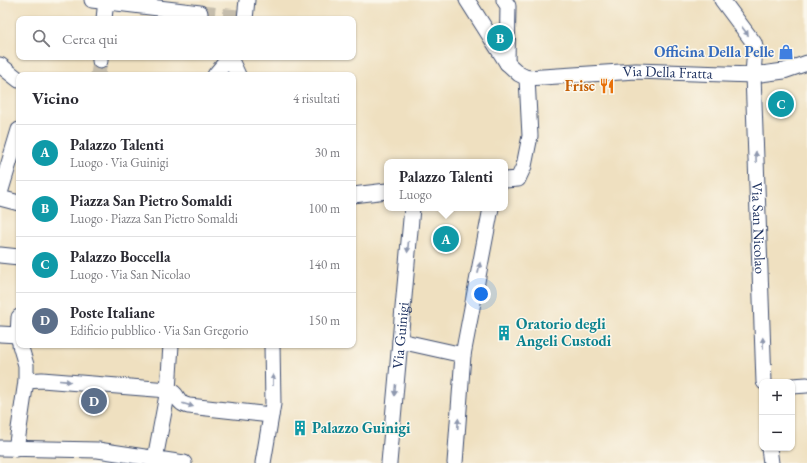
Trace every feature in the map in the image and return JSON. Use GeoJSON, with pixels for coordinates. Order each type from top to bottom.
{"type":"FeatureCollection","features":[{"type":"Feature","properties":{"kind":"street"},"geometry":{"type":"LineString","coordinates":[[243,16],[247,0]]}},
{"type":"Feature","properties":{"kind":"street"},"geometry":{"type":"LineString","coordinates":[[467,0],[507,63],[519,74],[527,78],[530,136],[524,166],[518,179],[508,180]]}},
{"type":"Feature","properties":{"kind":"street"},"geometry":{"type":"LineString","coordinates":[[504,0],[508,6],[507,63]]}},
{"type":"Feature","properties":{"kind":"street","name":"Via San Nicolao"},"geometry":{"type":"LineString","coordinates":[[722,0],[754,43],[755,47],[753,75],[764,379]]}},
{"type":"Feature","properties":{"kind":"street"},"geometry":{"type":"LineString","coordinates":[[104,16],[102,1],[200,13]]}},
{"type":"Feature","properties":{"kind":"street"},"geometry":{"type":"LineString","coordinates":[[218,72],[228,60]]}},
{"type":"Feature","properties":{"kind":"street"},"geometry":{"type":"LineString","coordinates":[[231,60],[237,72]]}},
{"type":"Feature","properties":{"kind":"street","name":"Via Della Fratta"},"geometry":{"type":"LineString","coordinates":[[527,78],[636,71],[753,75],[784,70],[807,63]]}},
{"type":"Feature","properties":{"kind":"street"},"geometry":{"type":"LineString","coordinates":[[0,65],[16,78]]}},
{"type":"Feature","properties":{"kind":"street"},"geometry":{"type":"LineString","coordinates":[[0,193],[16,140]]}},
{"type":"Feature","properties":{"kind":"street"},"geometry":{"type":"LineString","coordinates":[[356,195],[384,191]]}},
{"type":"Feature","properties":{"kind":"street"},"geometry":{"type":"LineString","coordinates":[[0,198],[16,202]]}},
{"type":"Feature","properties":{"kind":"street","name":"Via Guinigi"},"geometry":{"type":"LineString","coordinates":[[389,463],[412,211]]}},
{"type":"Feature","properties":{"kind":"street"},"geometry":{"type":"LineString","coordinates":[[455,463],[463,355],[490,211]]}},
{"type":"Feature","properties":{"kind":"street"},"geometry":{"type":"LineString","coordinates":[[0,255],[16,257]]}},
{"type":"Feature","properties":{"kind":"street"},"geometry":{"type":"LineString","coordinates":[[0,334],[16,339]]}},
{"type":"Feature","properties":{"kind":"street"},"geometry":{"type":"LineString","coordinates":[[400,341],[463,355]]}},
{"type":"Feature","properties":{"kind":"street"},"geometry":{"type":"LineString","coordinates":[[16,449],[26,381],[26,365],[21,348]]}},
{"type":"Feature","properties":{"kind":"street"},"geometry":{"type":"LineString","coordinates":[[155,459],[168,390],[171,348]]}},
{"type":"Feature","properties":{"kind":"street"},"geometry":{"type":"LineString","coordinates":[[263,463],[273,404],[272,348]]}},
{"type":"Feature","properties":{"kind":"street"},"geometry":{"type":"LineString","coordinates":[[26,381],[42,380],[168,390],[174,392],[183,404],[189,406],[271,415]]}},
{"type":"Feature","properties":{"kind":"street"},"geometry":{"type":"LineString","coordinates":[[795,386],[807,385]]}},
{"type":"Feature","properties":{"kind":"street"},"geometry":{"type":"LineString","coordinates":[[0,450],[16,449],[75,456],[98,450],[184,463]]}},
{"type":"Feature","properties":{"kind":"street"},"geometry":{"type":"LineString","coordinates":[[769,451],[771,463]]}},
{"type":"Feature","properties":{"kind":"tunnel"},"geometry":{"type":"LineString","coordinates":[[200,13],[228,16]]}},
{"type":"Feature","properties":{"kind":"tunnel"},"geometry":{"type":"LineString","coordinates":[[98,72],[100,61]]}},
{"type":"Feature","properties":{"kind":"place","name":"Piazza San Pietro Somaldi"},"geometry":{"type":"Point","coordinates":[500,38]}},
{"type":"Feature","properties":{"kind":"place","name":"Officina Della Pelle"},"geometry":{"type":"Point","coordinates":[786,52]}},
{"type":"Feature","properties":{"kind":"place","name":"Frisc"},"geometry":{"type":"Point","coordinates":[607,86]}},
{"type":"Feature","properties":{"kind":"place","name":"Palazzo Boccella"},"geometry":{"type":"Point","coordinates":[781,104]}},
{"type":"Feature","properties":{"kind":"place","name":"Palazzo Talenti"},"geometry":{"type":"Point","coordinates":[446,239]}},
{"type":"Feature","properties":{"kind":"place","name":"Oratorio degli Angeli Custodi"},"geometry":{"type":"Point","coordinates":[504,333]}},
{"type":"Feature","properties":{"kind":"place","name":"Poste Italiane"},"geometry":{"type":"Point","coordinates":[94,401]}},
{"type":"Feature","properties":{"kind":"place","name":"Palazzo Guinigi"},"geometry":{"type":"Point","coordinates":[300,428]}}]}
